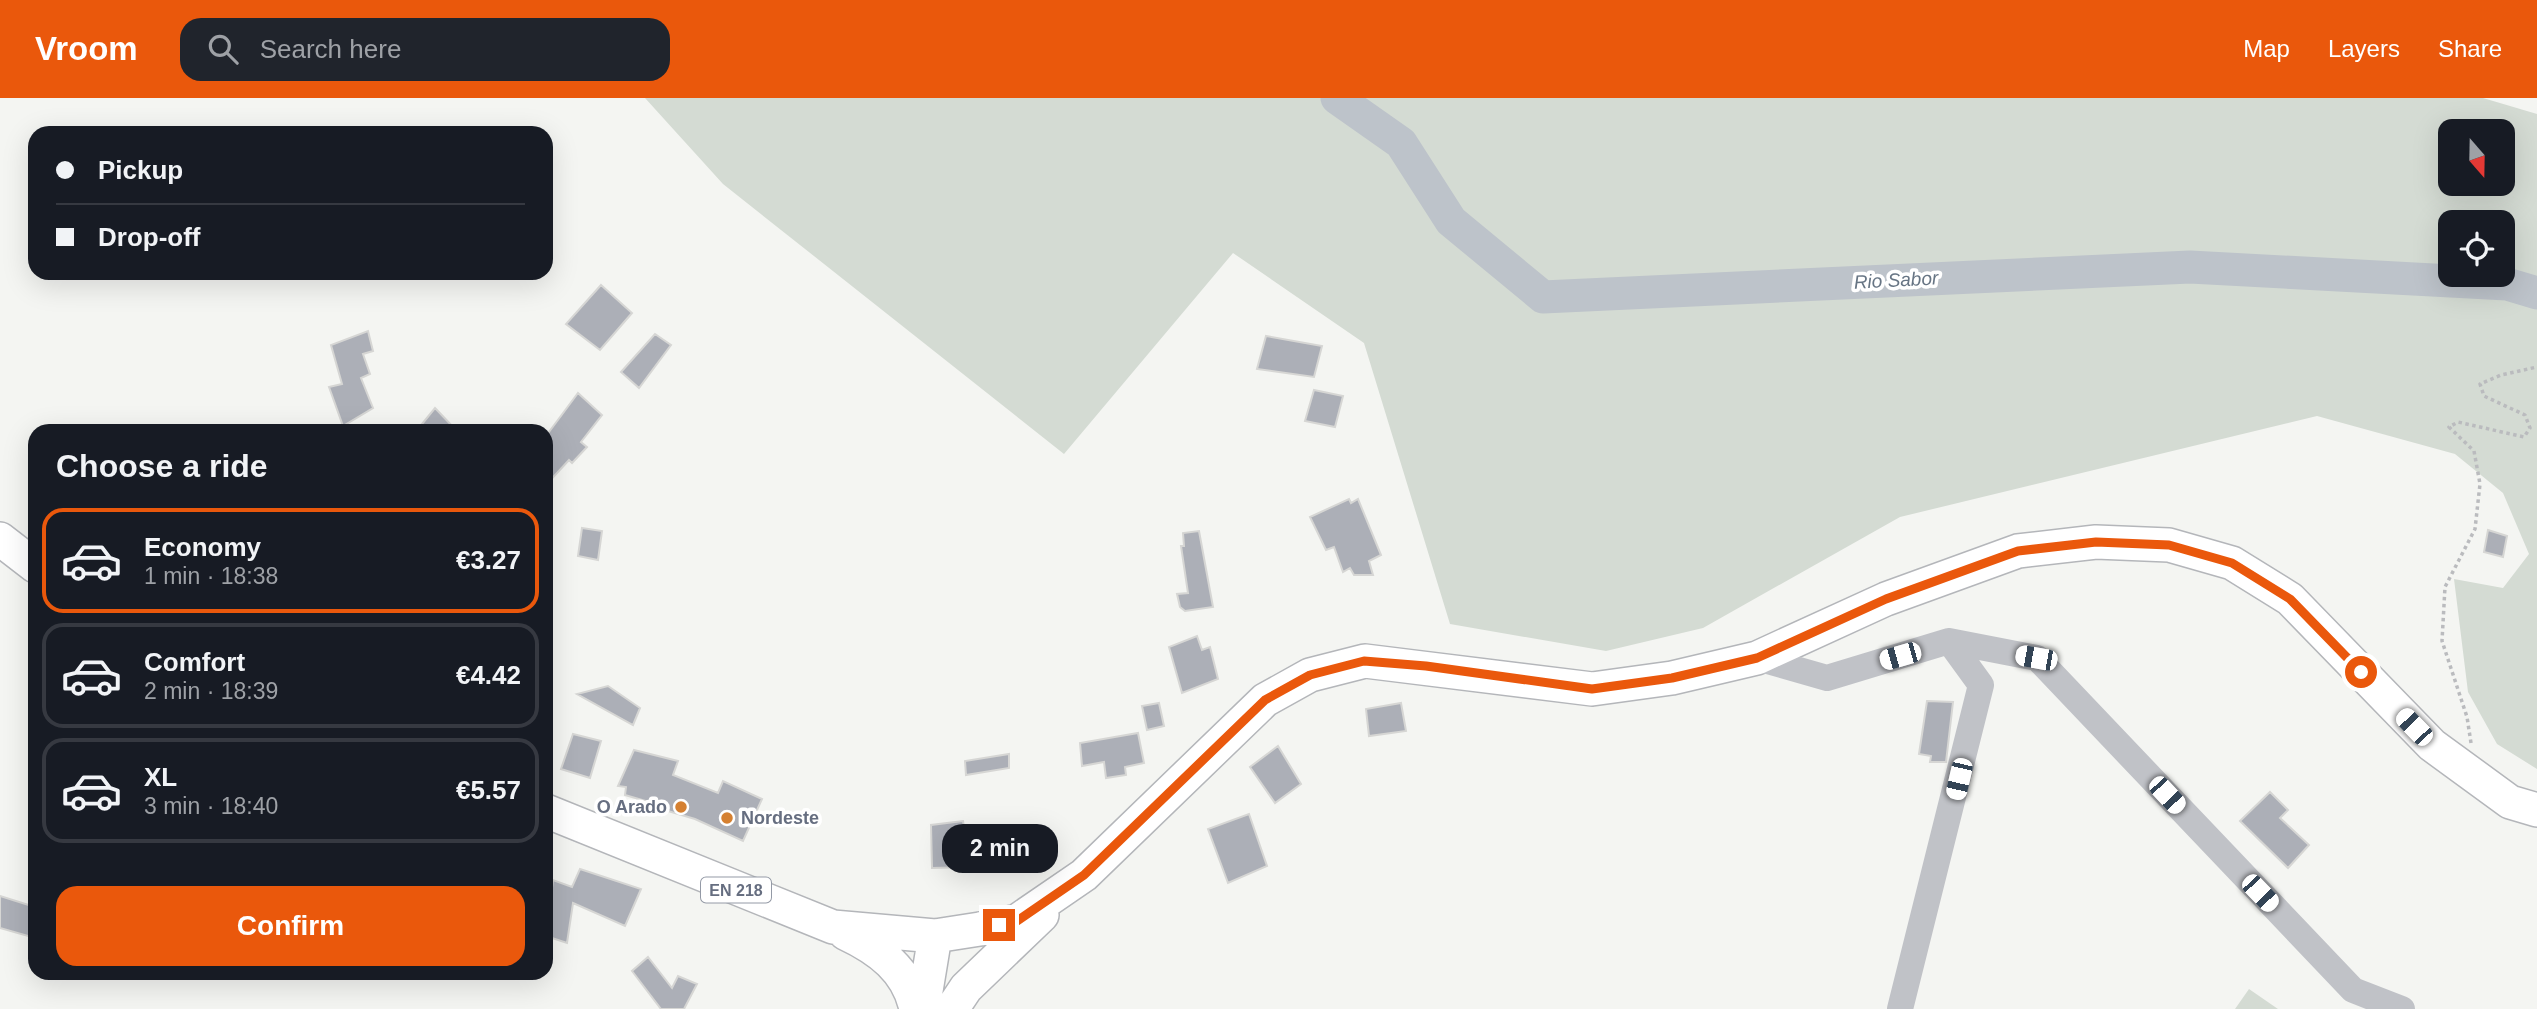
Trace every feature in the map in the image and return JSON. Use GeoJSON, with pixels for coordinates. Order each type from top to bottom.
{"type":"FeatureCollection","features":[{"type":"Feature","properties":{"kind":"main road"},"geometry":{"type":"LineString","coordinates":[[0,539],[28,561]]}},
{"type":"Feature","properties":{"kind":"main road","name":"EN 218"},"geometry":{"type":"LineString","coordinates":[[553,814],[833,927],[935,936],[1017,921],[1084,875],[1265,700],[1310,675],[1364,661],[1426,666],[1592,689],[1672,678],[1757,658],[1886,599],[2018,551],[2096,542],[2169,545],[2232,563],[2290,599],[2431,745],[2510,802],[2537,810]]}},
{"type":"Feature","properties":{"kind":"main road"},"geometry":{"type":"LineString","coordinates":[[943,1008],[1084,875]]}},
{"type":"Feature","properties":{"kind":"main road"},"geometry":{"type":"LineString","coordinates":[[833,927],[866,943],[890,961],[903,976],[916,1009]]}},
{"type":"Feature","properties":{"kind":"main road"},"geometry":{"type":"LineString","coordinates":[[935,936],[943,1008]]}},
{"type":"Feature","properties":{"kind":"street"},"geometry":{"type":"LineString","coordinates":[[1757,658],[1827,678],[1949,642],[2036,658],[2353,990],[2402,1009]]}},
{"type":"Feature","properties":{"kind":"street"},"geometry":{"type":"LineString","coordinates":[[1899,1009],[1981,685],[1949,642]]}},
{"type":"Feature","properties":{"kind":"path"},"geometry":{"type":"LineString","coordinates":[[2475,776],[2467,717],[2442,641],[2445,587],[2475,529],[2480,484],[2474,452],[2449,427],[2458,422],[2524,437],[2530,428],[2525,415],[2484,396],[2480,384],[2501,375],[2537,367]]}},
{"type":"Feature","properties":{"kind":"shaded area"},"geometry":{"type":"Polygon","coordinates":[[[645,98],[2483,98],[2537,114],[2537,769],[2497,744],[2468,692],[2454,579],[2503,588],[2529,554],[2503,493],[2455,454],[2317,416],[1900,517],[1703,628],[1606,651],[1450,624],[1364,343],[1233,253],[1064,454],[723,184],[645,98]]]}},
{"type":"Feature","properties":{"kind":"shaded area"},"geometry":{"type":"Polygon","coordinates":[[[2249,989],[2278,1009],[2235,1009],[2249,989]]]}},
{"type":"Feature","properties":{"kind":"building"},"geometry":{"type":"Polygon","coordinates":[[[601,285],[632,313],[600,350],[566,324],[601,285]]]}},
{"type":"Feature","properties":{"kind":"building"},"geometry":{"type":"Polygon","coordinates":[[[368,331],[373,351],[363,354],[370,374],[361,378],[373,408],[346,424],[342,424],[329,387],[342,384],[331,345],[368,331]]]}},
{"type":"Feature","properties":{"kind":"building"},"geometry":{"type":"Polygon","coordinates":[[[655,334],[671,345],[639,388],[621,372],[655,334]]]}},
{"type":"Feature","properties":{"kind":"building"},"geometry":{"type":"Polygon","coordinates":[[[1266,336],[1322,346],[1314,377],[1257,369],[1266,336]]]}},
{"type":"Feature","properties":{"kind":"building"},"geometry":{"type":"Polygon","coordinates":[[[1314,390],[1343,396],[1335,427],[1305,421],[1314,390]]]}},
{"type":"Feature","properties":{"kind":"building"},"geometry":{"type":"Polygon","coordinates":[[[578,393],[602,415],[581,442],[587,447],[572,463],[569,460],[553,477],[553,427],[578,393]]]}},
{"type":"Feature","properties":{"kind":"building"},"geometry":{"type":"Polygon","coordinates":[[[435,408],[450,424],[422,424],[435,408]]]}},
{"type":"Feature","properties":{"kind":"building"},"geometry":{"type":"Polygon","coordinates":[[[1349,499],[1351,503],[1358,499],[1381,555],[1369,561],[1373,575],[1354,575],[1350,568],[1343,572],[1334,547],[1326,550],[1310,517],[1349,499]]]}},
{"type":"Feature","properties":{"kind":"building"},"geometry":{"type":"Polygon","coordinates":[[[582,528],[602,531],[598,560],[578,556],[582,528]]]}},
{"type":"Feature","properties":{"kind":"building"},"geometry":{"type":"Polygon","coordinates":[[[2488,530],[2507,536],[2503,557],[2484,552],[2488,530]]]}},
{"type":"Feature","properties":{"kind":"building"},"geometry":{"type":"Polygon","coordinates":[[[1199,531],[1213,607],[1185,611],[1180,607],[1177,594],[1188,593],[1181,546],[1184,546],[1183,533],[1199,531]]]}},
{"type":"Feature","properties":{"kind":"building"},"geometry":{"type":"Polygon","coordinates":[[[1197,636],[1202,650],[1210,647],[1218,679],[1182,693],[1169,647],[1197,636]]]}},
{"type":"Feature","properties":{"kind":"building"},"geometry":{"type":"Polygon","coordinates":[[[608,686],[640,708],[633,725],[577,694],[608,686]]]}},
{"type":"Feature","properties":{"kind":"building"},"geometry":{"type":"Polygon","coordinates":[[[1927,701],[1953,702],[1946,762],[1930,762],[1931,756],[1919,754],[1927,701]]]}},
{"type":"Feature","properties":{"kind":"building"},"geometry":{"type":"Polygon","coordinates":[[[1159,703],[1164,726],[1147,730],[1142,706],[1159,703]]]}},
{"type":"Feature","properties":{"kind":"building"},"geometry":{"type":"Polygon","coordinates":[[[1401,703],[1406,731],[1369,736],[1366,709],[1401,703]]]}},
{"type":"Feature","properties":{"kind":"building"},"geometry":{"type":"Polygon","coordinates":[[[1138,733],[1144,763],[1125,767],[1126,775],[1106,778],[1104,762],[1082,766],[1080,743],[1138,733]]]}},
{"type":"Feature","properties":{"kind":"building"},"geometry":{"type":"Polygon","coordinates":[[[573,734],[601,741],[590,778],[561,769],[573,734]]]}},
{"type":"Feature","properties":{"kind":"building"},"geometry":{"type":"Polygon","coordinates":[[[1278,746],[1301,784],[1275,803],[1250,767],[1278,746]]]}},
{"type":"Feature","properties":{"kind":"building"},"geometry":{"type":"Polygon","coordinates":[[[634,750],[678,761],[673,775],[718,793],[723,781],[762,799],[743,841],[695,819],[661,809],[663,806],[625,795],[626,787],[618,786],[634,750]]]}},
{"type":"Feature","properties":{"kind":"building"},"geometry":{"type":"Polygon","coordinates":[[[1009,754],[1009,768],[966,775],[965,761],[1009,754]]]}},
{"type":"Feature","properties":{"kind":"building"},"geometry":{"type":"Polygon","coordinates":[[[2270,792],[2288,810],[2280,818],[2309,845],[2288,868],[2240,821],[2270,792]]]}},
{"type":"Feature","properties":{"kind":"building"},"geometry":{"type":"Polygon","coordinates":[[[1249,814],[1267,866],[1228,883],[1208,829],[1249,814]]]}},
{"type":"Feature","properties":{"kind":"building"},"geometry":{"type":"Polygon","coordinates":[[[963,821],[965,834],[968,833],[969,867],[932,868],[931,825],[963,821]]]}},
{"type":"Feature","properties":{"kind":"building"},"geometry":{"type":"Polygon","coordinates":[[[1032,826],[1035,860],[1003,863],[999,831],[1032,826]]]}},
{"type":"Feature","properties":{"kind":"building"},"geometry":{"type":"Polygon","coordinates":[[[580,869],[641,889],[625,926],[573,903],[567,943],[553,938],[553,880],[572,887],[580,869]]]}},
{"type":"Feature","properties":{"kind":"building"},"geometry":{"type":"Polygon","coordinates":[[[0,896],[28,905],[28,936],[0,928],[0,896]]]}},
{"type":"Feature","properties":{"kind":"building"},"geometry":{"type":"Polygon","coordinates":[[[648,957],[672,988],[678,976],[697,984],[684,1009],[661,1009],[632,971],[648,957]]]}},
{"type":"Feature","properties":{"kind":"waterway","name":"Rio Sabor"},"geometry":{"type":"LineString","coordinates":[[1337,98],[1401,143],[1451,221],[1543,297],[2190,267],[2507,284],[2537,293]]}},
{"type":"Feature","properties":{"kind":"place","name":"O Arado"},"geometry":{"type":"Point","coordinates":[681,807]}},
{"type":"Feature","properties":{"kind":"place","name":"Nordeste"},"geometry":{"type":"Point","coordinates":[727,818]}},
{"type":"Feature","properties":{"kind":"route"},"geometry":{"type":"LineString","coordinates":[[999,925],[1017,921],[1084,875],[1265,700],[1310,675],[1364,661],[1426,666],[1592,689],[1672,678],[1757,658],[1886,599],[2018,551],[2096,542],[2169,545],[2232,563],[2290,599],[2361,672]]}}]}
